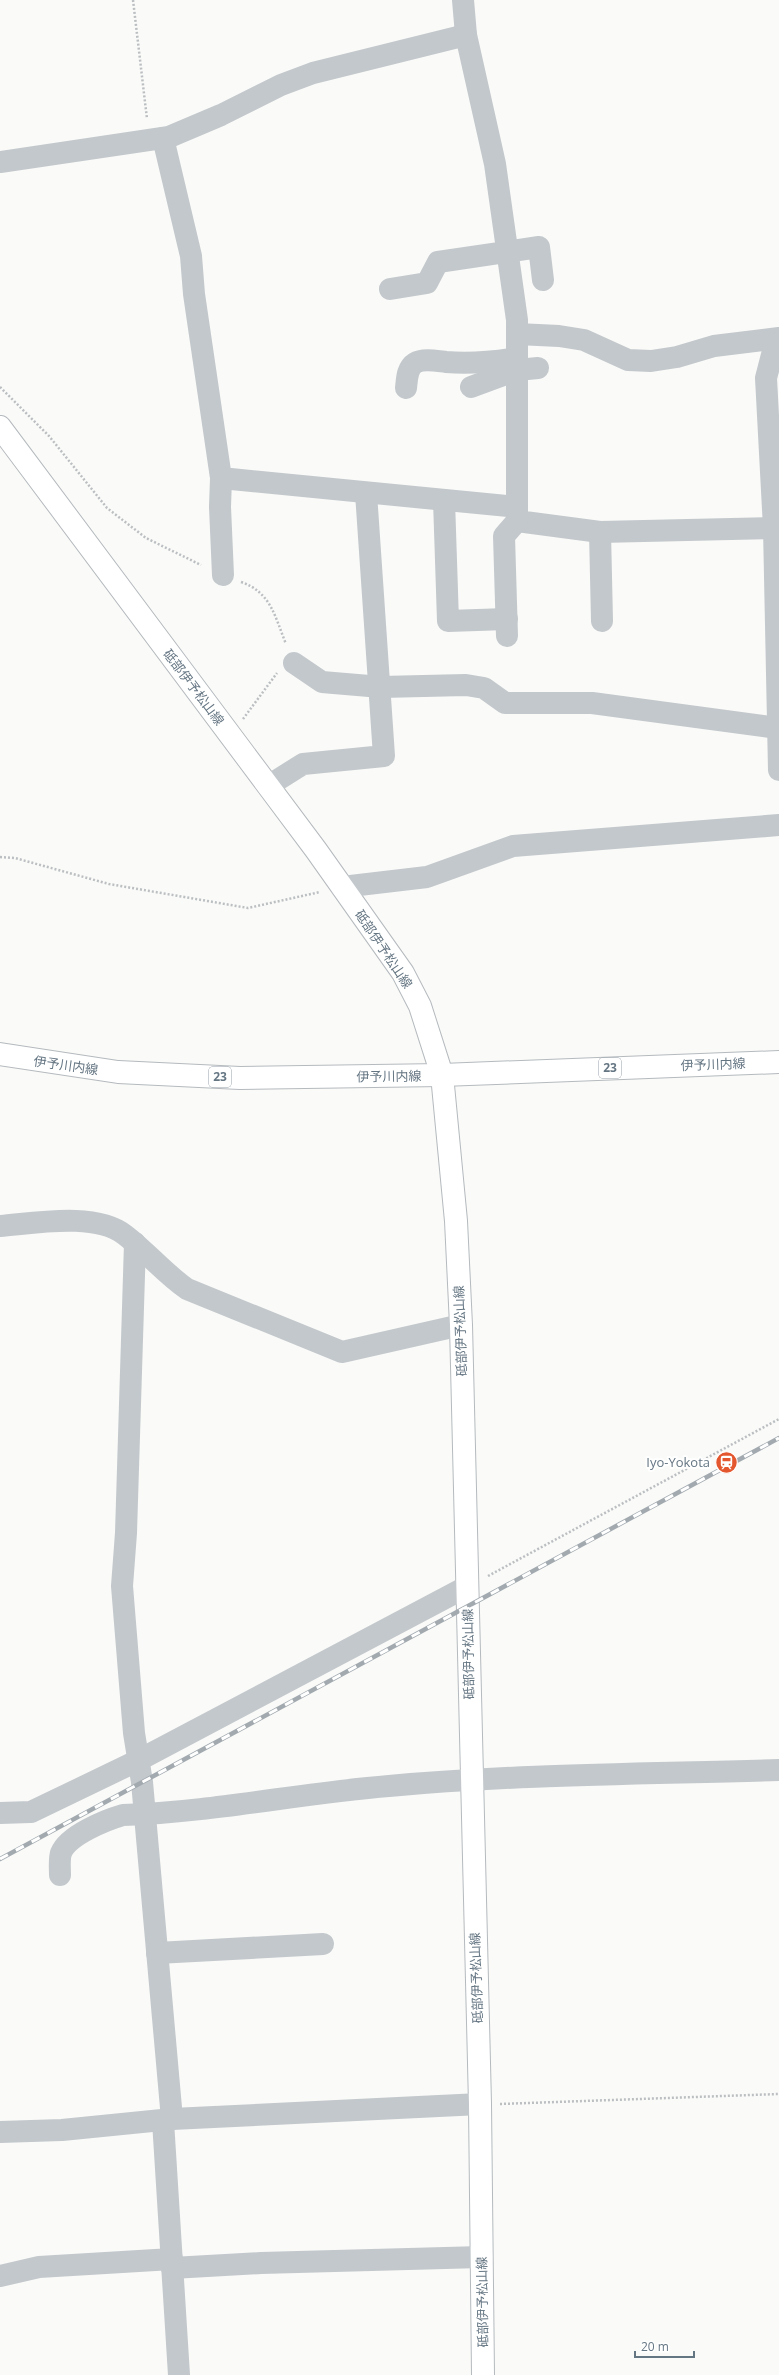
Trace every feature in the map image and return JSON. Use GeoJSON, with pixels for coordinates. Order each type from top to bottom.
{"type":"FeatureCollection","features":[{"type":"Feature","properties":{"kind":"main road","name":"砥部伊予松山線"},"geometry":{"type":"LineString","coordinates":[[0,427],[268,786],[403,973],[420,1006],[442,1075],[456,1221],[461,1325],[466,1587],[480,2104],[483,2375]]}},
{"type":"Feature","properties":{"kind":"main road","name":"伊予川内線"},"geometry":{"type":"LineString","coordinates":[[0,1054],[118,1072],[172,1076],[300,1078],[442,1075],[779,1062]]}},
{"type":"Feature","properties":{"kind":"street"},"geometry":{"type":"LineString","coordinates":[[444,500],[448,621],[507,628],[504,536],[517,514],[524,365],[517,334],[517,320],[495,164],[466,35],[463,0]]}},
{"type":"Feature","properties":{"kind":"street"},"geometry":{"type":"LineString","coordinates":[[0,162],[156,139],[190,130],[280,85],[312,73],[466,35]]}},
{"type":"Feature","properties":{"kind":"street"},"geometry":{"type":"LineString","coordinates":[[156,139],[191,256],[194,294],[222,478],[220,507],[223,575]]}},
{"type":"Feature","properties":{"kind":"street"},"geometry":{"type":"LineString","coordinates":[[390,289],[427,283],[438,262],[539,246],[543,280]]}},
{"type":"Feature","properties":{"kind":"street"},"geometry":{"type":"LineString","coordinates":[[517,334],[559,336],[584,340],[628,360],[652,361],[677,357],[714,346],[779,339]]}},
{"type":"Feature","properties":{"kind":"street"},"geometry":{"type":"LineString","coordinates":[[779,339],[774,347],[766,378],[775,478],[774,528],[779,770]]}},
{"type":"Feature","properties":{"kind":"street"},"geometry":{"type":"LineString","coordinates":[[406,388],[409,370],[416,362],[430,361],[524,365]]}},
{"type":"Feature","properties":{"kind":"street"},"geometry":{"type":"LineString","coordinates":[[471,387],[524,365]]}},
{"type":"Feature","properties":{"kind":"street"},"geometry":{"type":"LineString","coordinates":[[222,478],[444,500],[600,532],[774,528]]}},
{"type":"Feature","properties":{"kind":"street"},"geometry":{"type":"LineString","coordinates":[[268,786],[303,764],[384,756],[381,687],[366,493]]}},
{"type":"Feature","properties":{"kind":"street"},"geometry":{"type":"LineString","coordinates":[[600,532],[602,621]]}},
{"type":"Feature","properties":{"kind":"street"},"geometry":{"type":"LineString","coordinates":[[294,663],[322,682],[381,687],[466,685],[484,688],[505,703],[592,703],[778,736]]}},
{"type":"Feature","properties":{"kind":"street"},"geometry":{"type":"LineString","coordinates":[[342,887],[427,877],[512,846],[779,826]]}},
{"type":"Feature","properties":{"kind":"street"},"geometry":{"type":"LineString","coordinates":[[0,1226],[85,1221],[107,1224],[125,1234],[173,1279],[187,1289],[342,1352],[461,1325]]}},
{"type":"Feature","properties":{"kind":"street"},"geometry":{"type":"LineString","coordinates":[[135,1243],[126,1533],[122,1586],[134,1733],[139,1760],[145,1814],[158,1953],[168,2120],[172,2264],[179,2375]]}},
{"type":"Feature","properties":{"kind":"street"},"geometry":{"type":"LineString","coordinates":[[0,1814],[31,1812],[139,1760],[466,1587]]}},
{"type":"Feature","properties":{"kind":"street"},"geometry":{"type":"LineString","coordinates":[[60,1875],[60,1854],[70,1841],[107,1820],[124,1815],[145,1814],[357,1788],[471,1778],[779,1770]]}},
{"type":"Feature","properties":{"kind":"street"},"geometry":{"type":"LineString","coordinates":[[158,1953],[323,1944]]}},
{"type":"Feature","properties":{"kind":"street"},"geometry":{"type":"LineString","coordinates":[[0,2132],[62,2130],[168,2120],[480,2104]]}},
{"type":"Feature","properties":{"kind":"street"},"geometry":{"type":"LineString","coordinates":[[0,2276],[39,2267],[482,2257]]}},
{"type":"Feature","properties":{"kind":"path"},"geometry":{"type":"LineString","coordinates":[[133,0],[156,139]]}},
{"type":"Feature","properties":{"kind":"path"},"geometry":{"type":"LineString","coordinates":[[0,387],[49,436],[107,508],[146,538],[223,575],[254,587],[266,598],[294,663],[280,671],[268,683],[251,708],[229,734]]}},
{"type":"Feature","properties":{"kind":"path"},"geometry":{"type":"LineString","coordinates":[[0,857],[15,858],[109,884],[248,908],[342,887]]}},
{"type":"Feature","properties":{"kind":"path"},"geometry":{"type":"LineString","coordinates":[[466,1587],[779,1419]]}},
{"type":"Feature","properties":{"kind":"path"},"geometry":{"type":"LineString","coordinates":[[480,2104],[779,2094]]}},
{"type":"Feature","properties":{"kind":"railway"},"geometry":{"type":"LineString","coordinates":[[0,1859],[779,1438]]}},
{"type":"Feature","properties":{"kind":"place","name":"Iyo-Yokota"},"geometry":{"type":"Point","coordinates":[726,1462]}}]}
